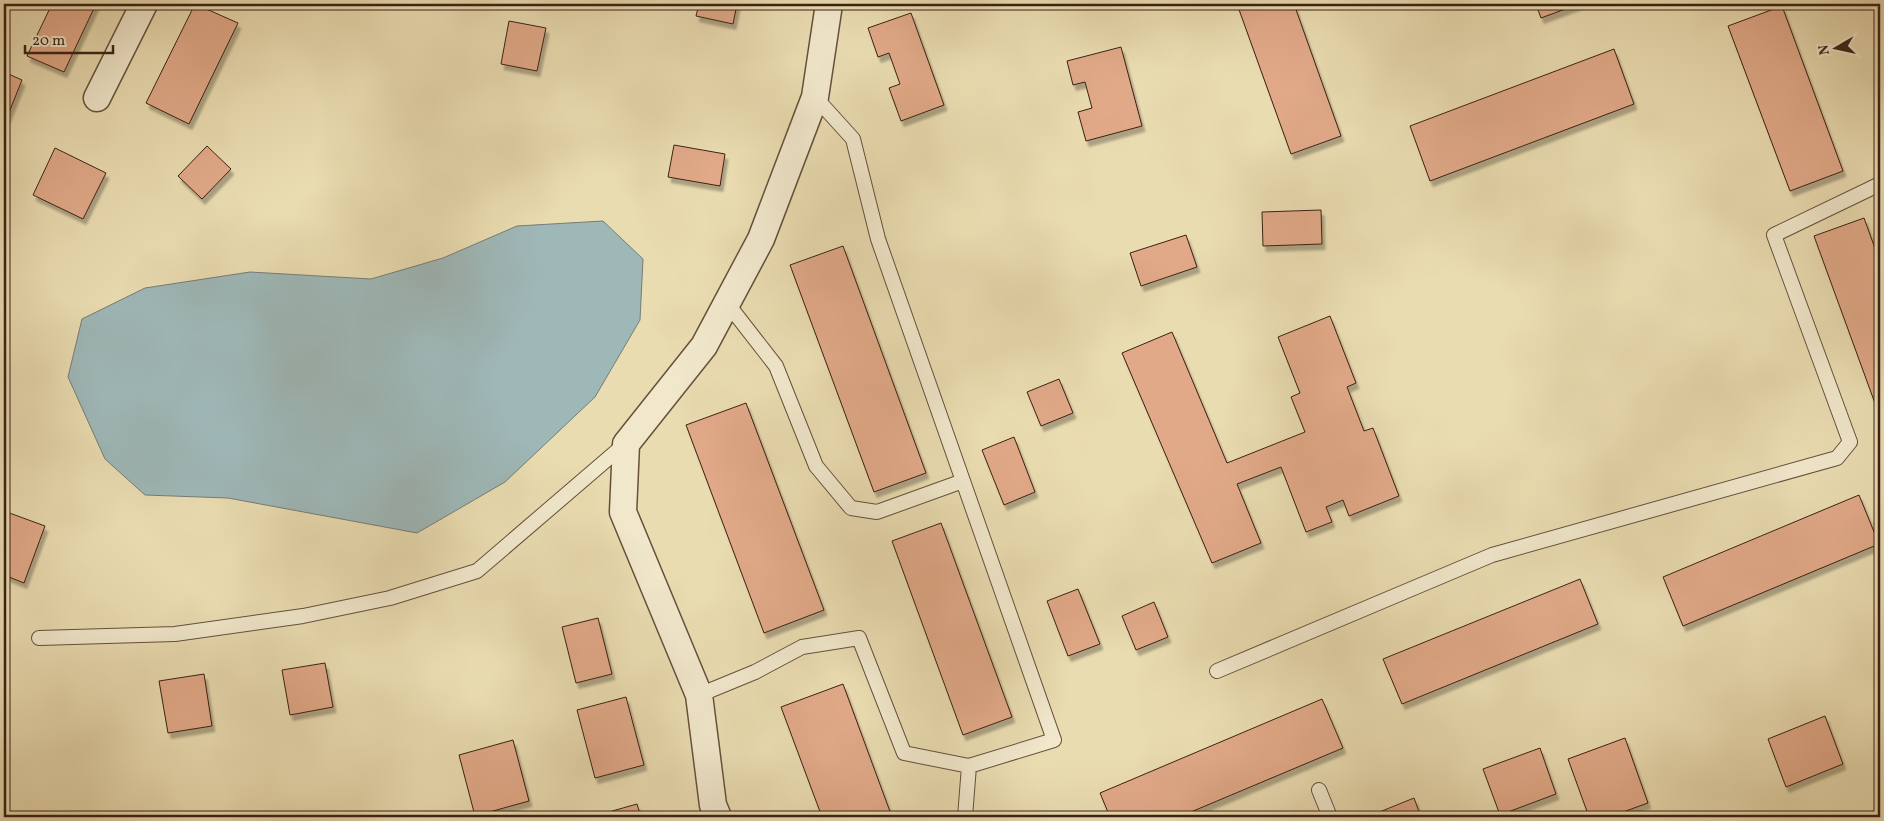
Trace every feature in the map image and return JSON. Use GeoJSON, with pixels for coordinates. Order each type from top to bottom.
{"type":"FeatureCollection","features":[{"type":"Feature","properties":{"kind":"street"},"geometry":{"type":"LineString","coordinates":[[98,98],[144,4]]}},
{"type":"Feature","properties":{"kind":"street"},"geometry":{"type":"LineString","coordinates":[[718,817],[713,805],[699,695],[622,512],[626,444],[704,346],[761,239],[815,97],[829,4]]}},
{"type":"Feature","properties":{"kind":"lane"},"geometry":{"type":"LineString","coordinates":[[699,695],[755,672],[802,647],[859,638],[904,753],[969,766],[1054,740],[878,239],[853,139],[815,97]]}},
{"type":"Feature","properties":{"kind":"lane"},"geometry":{"type":"LineString","coordinates":[[1218,671],[1492,555],[1837,458],[1850,442],[1774,235],[1880,184]]}},
{"type":"Feature","properties":{"kind":"lane"},"geometry":{"type":"LineString","coordinates":[[727,303],[776,366],[816,466],[851,508],[877,512],[963,481]]}},
{"type":"Feature","properties":{"kind":"lane"},"geometry":{"type":"LineString","coordinates":[[39,638],[176,634],[303,616],[390,598],[477,570],[626,444]]}},
{"type":"Feature","properties":{"kind":"lane"},"geometry":{"type":"LineString","coordinates":[[965,817],[969,766]]}},
{"type":"Feature","properties":{"kind":"lane"},"geometry":{"type":"LineString","coordinates":[[1319,790],[1330,817]]}},
{"type":"Feature","properties":{"kind":"water"},"geometry":{"type":"Polygon","coordinates":[[[603,221],[643,259],[640,320],[595,397],[505,482],[417,533],[228,498],[145,495],[105,459],[68,377],[82,319],[145,288],[250,272],[371,279],[443,258],[517,226],[603,221]]]}},
{"type":"Feature","properties":{"kind":"building"},"geometry":{"type":"Polygon","coordinates":[[[52,4],[96,4],[64,72],[27,56],[52,4]]]}},
{"type":"Feature","properties":{"kind":"building"},"geometry":{"type":"Polygon","coordinates":[[[195,4],[238,23],[189,124],[146,103],[195,4]]]}},
{"type":"Feature","properties":{"kind":"building"},"geometry":{"type":"Polygon","coordinates":[[[699,4],[737,4],[733,24],[696,16],[699,4]]]}},
{"type":"Feature","properties":{"kind":"building"},"geometry":{"type":"Polygon","coordinates":[[[1237,4],[1294,4],[1341,136],[1291,154],[1237,4]]]}},
{"type":"Feature","properties":{"kind":"building"},"geometry":{"type":"Polygon","coordinates":[[[1536,4],[1579,4],[1541,18],[1536,4]]]}},
{"type":"Feature","properties":{"kind":"building"},"geometry":{"type":"Polygon","coordinates":[[[1782,6],[1843,171],[1790,191],[1728,26],[1782,6]]]}},
{"type":"Feature","properties":{"kind":"building"},"geometry":{"type":"Polygon","coordinates":[[[911,13],[944,105],[901,121],[889,88],[900,84],[889,53],[878,57],[868,28],[911,13]]]}},
{"type":"Feature","properties":{"kind":"building"},"geometry":{"type":"Polygon","coordinates":[[[509,21],[546,28],[537,71],[501,64],[509,21]]]}},
{"type":"Feature","properties":{"kind":"building"},"geometry":{"type":"Polygon","coordinates":[[[1121,47],[1142,126],[1086,141],[1078,112],[1092,108],[1085,82],[1073,85],[1067,61],[1121,47]]]}},
{"type":"Feature","properties":{"kind":"building"},"geometry":{"type":"Polygon","coordinates":[[[1614,49],[1634,104],[1430,181],[1410,126],[1614,49]]]}},
{"type":"Feature","properties":{"kind":"building"},"geometry":{"type":"Polygon","coordinates":[[[4,72],[22,80],[6,120],[4,119],[4,72]]]}},
{"type":"Feature","properties":{"kind":"building"},"geometry":{"type":"Polygon","coordinates":[[[674,145],[725,154],[720,186],[668,177],[674,145]]]}},
{"type":"Feature","properties":{"kind":"building"},"geometry":{"type":"Polygon","coordinates":[[[207,146],[231,169],[202,199],[178,176],[207,146]]]}},
{"type":"Feature","properties":{"kind":"building"},"geometry":{"type":"Polygon","coordinates":[[[55,148],[106,173],[83,219],[33,195],[55,148]]]}},
{"type":"Feature","properties":{"kind":"building"},"geometry":{"type":"Polygon","coordinates":[[[1321,210],[1322,244],[1263,246],[1262,212],[1321,210]]]}},
{"type":"Feature","properties":{"kind":"building"},"geometry":{"type":"Polygon","coordinates":[[[1864,218],[1880,262],[1880,417],[1814,236],[1864,218]]]}},
{"type":"Feature","properties":{"kind":"building"},"geometry":{"type":"Polygon","coordinates":[[[1186,235],[1197,267],[1141,286],[1130,253],[1186,235]]]}},
{"type":"Feature","properties":{"kind":"building"},"geometry":{"type":"Polygon","coordinates":[[[843,246],[926,473],[874,492],[790,265],[843,246]]]}},
{"type":"Feature","properties":{"kind":"building"},"geometry":{"type":"Polygon","coordinates":[[[1330,316],[1356,383],[1347,387],[1364,431],[1373,428],[1399,496],[1349,516],[1343,500],[1326,507],[1332,522],[1306,532],[1281,467],[1237,484],[1261,543],[1212,563],[1122,353],[1172,332],[1227,463],[1305,432],[1291,397],[1300,393],[1278,337],[1330,316]]]}},
{"type":"Feature","properties":{"kind":"building"},"geometry":{"type":"Polygon","coordinates":[[[1059,379],[1073,413],[1041,426],[1027,392],[1059,379]]]}},
{"type":"Feature","properties":{"kind":"building"},"geometry":{"type":"Polygon","coordinates":[[[746,403],[824,610],[764,633],[686,425],[746,403]]]}},
{"type":"Feature","properties":{"kind":"building"},"geometry":{"type":"Polygon","coordinates":[[[1014,437],[1035,492],[1004,505],[982,450],[1014,437]]]}},
{"type":"Feature","properties":{"kind":"building"},"geometry":{"type":"Polygon","coordinates":[[[1859,495],[1879,544],[1683,626],[1663,577],[1859,495]]]}},
{"type":"Feature","properties":{"kind":"building"},"geometry":{"type":"Polygon","coordinates":[[[4,511],[45,526],[24,583],[4,575],[4,511]]]}},
{"type":"Feature","properties":{"kind":"building"},"geometry":{"type":"Polygon","coordinates":[[[941,523],[1012,717],[963,735],[892,541],[941,523]]]}},
{"type":"Feature","properties":{"kind":"building"},"geometry":{"type":"Polygon","coordinates":[[[1580,579],[1598,624],[1402,704],[1383,659],[1580,579]]]}},
{"type":"Feature","properties":{"kind":"building"},"geometry":{"type":"Polygon","coordinates":[[[1078,589],[1100,644],[1068,656],[1047,601],[1078,589]]]}},
{"type":"Feature","properties":{"kind":"building"},"geometry":{"type":"Polygon","coordinates":[[[1154,602],[1168,637],[1136,650],[1122,616],[1154,602]]]}},
{"type":"Feature","properties":{"kind":"building"},"geometry":{"type":"Polygon","coordinates":[[[598,618],[612,674],[576,683],[562,627],[598,618]]]}},
{"type":"Feature","properties":{"kind":"building"},"geometry":{"type":"Polygon","coordinates":[[[325,663],[333,707],[290,715],[282,670],[325,663]]]}},
{"type":"Feature","properties":{"kind":"building"},"geometry":{"type":"Polygon","coordinates":[[[204,674],[212,726],[168,733],[159,681],[204,674]]]}},
{"type":"Feature","properties":{"kind":"building"},"geometry":{"type":"Polygon","coordinates":[[[843,684],[892,817],[822,817],[781,707],[843,684]]]}},
{"type":"Feature","properties":{"kind":"building"},"geometry":{"type":"Polygon","coordinates":[[[626,697],[644,765],[595,778],[577,710],[626,697]]]}},
{"type":"Feature","properties":{"kind":"building"},"geometry":{"type":"Polygon","coordinates":[[[1322,699],[1343,748],[1179,817],[1110,817],[1100,793],[1322,699]]]}},
{"type":"Feature","properties":{"kind":"building"},"geometry":{"type":"Polygon","coordinates":[[[1825,716],[1843,764],[1786,787],[1768,739],[1825,716]]]}},
{"type":"Feature","properties":{"kind":"building"},"geometry":{"type":"Polygon","coordinates":[[[1625,738],[1648,803],[1609,817],[1589,817],[1568,759],[1625,738]]]}},
{"type":"Feature","properties":{"kind":"building"},"geometry":{"type":"Polygon","coordinates":[[[513,740],[529,801],[475,816],[459,755],[513,740]]]}},
{"type":"Feature","properties":{"kind":"building"},"geometry":{"type":"Polygon","coordinates":[[[1540,748],[1556,794],[1500,815],[1483,769],[1540,748]]]}},
{"type":"Feature","properties":{"kind":"building"},"geometry":{"type":"Polygon","coordinates":[[[1414,798],[1421,817],[1373,817],[1372,815],[1414,798]]]}},
{"type":"Feature","properties":{"kind":"building"},"geometry":{"type":"Polygon","coordinates":[[[637,804],[641,817],[591,817],[637,804]]]}}]}
